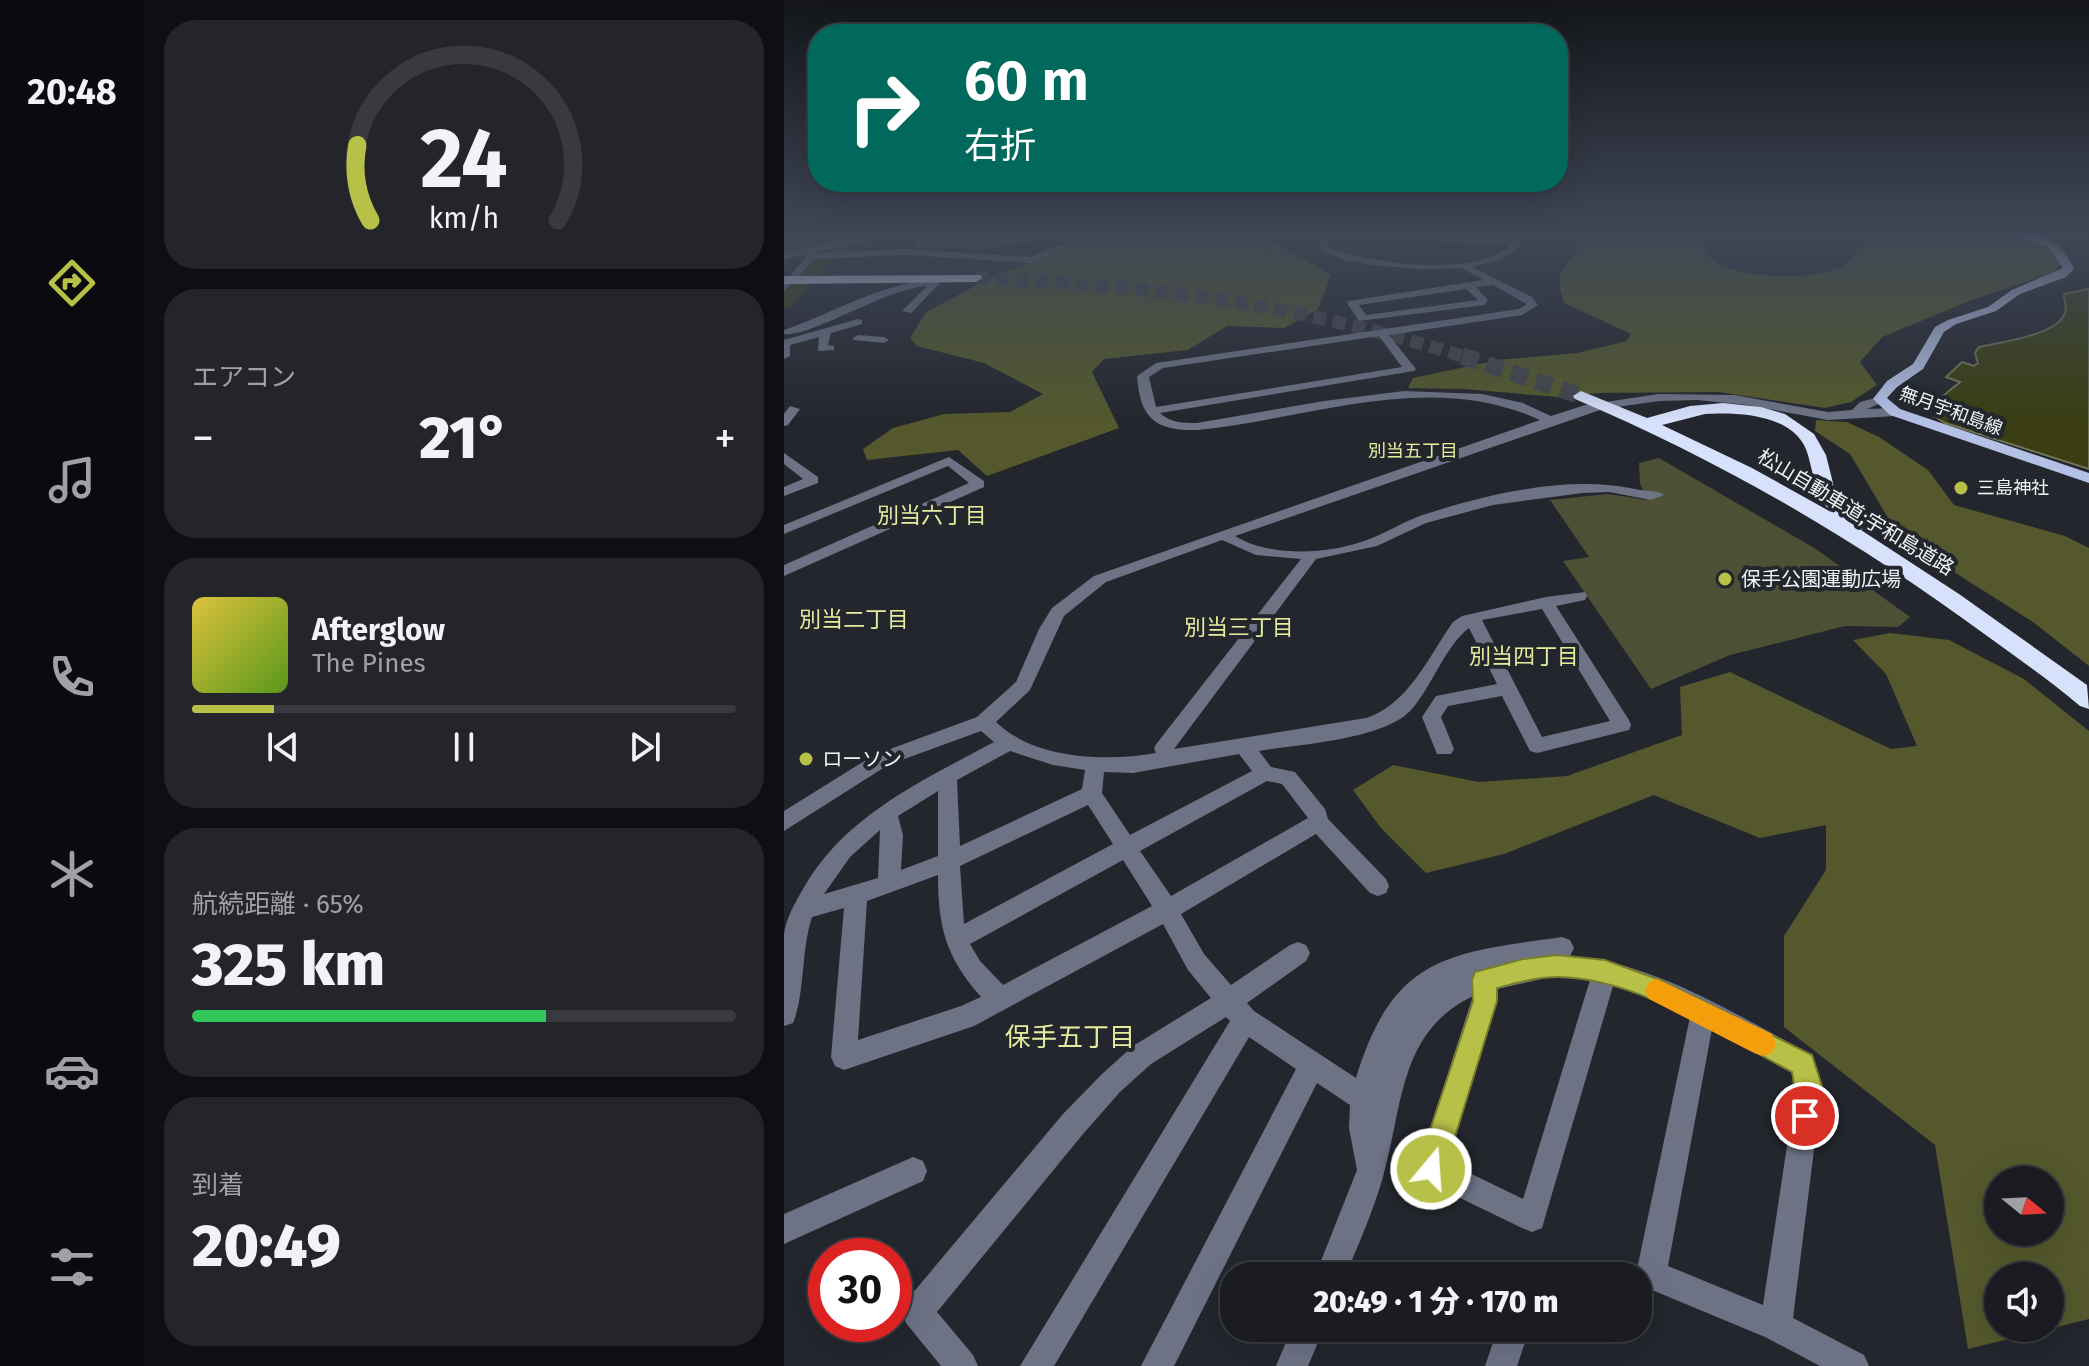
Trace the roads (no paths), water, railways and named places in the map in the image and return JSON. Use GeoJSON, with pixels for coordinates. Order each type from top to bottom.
{"type":"FeatureCollection","features":[{"type":"Feature","properties":{"kind":"highway","name":"松山自動車道;宇和島道路"},"geometry":{"type":"LineString","coordinates":[[1583,403],[1661,429],[1794,499],[1938,589],[2089,700]]}},
{"type":"Feature","properties":{"kind":"highway"},"geometry":{"type":"LineString","coordinates":[[1583,403],[1628,422],[1646,423],[1717,407],[1749,410],[1780,418],[1809,439],[1816,452],[1822,488],[1834,507],[1938,589]]}},
{"type":"Feature","properties":{"kind":"highway"},"geometry":{"type":"LineString","coordinates":[[1583,403],[1606,423],[1751,491],[1890,574],[2089,713]]}},
{"type":"Feature","properties":{"kind":"main road","name":"無月宇和島線"},"geometry":{"type":"LineString","coordinates":[[2012,295],[1992,309],[1952,322],[1939,330],[1918,366],[1892,384],[1880,399],[1895,412],[2089,478]]}},
{"type":"Feature","properties":{"kind":"street"},"geometry":{"type":"LineString","coordinates":[[785,335],[874,295]]}},
{"type":"Feature","properties":{"kind":"street"},"geometry":{"type":"LineString","coordinates":[[907,311],[923,295]]}},
{"type":"Feature","properties":{"kind":"street"},"geometry":{"type":"LineString","coordinates":[[1409,295],[1352,303],[1363,319],[1481,303],[1483,300],[1478,295]]}},
{"type":"Feature","properties":{"kind":"street"},"geometry":{"type":"LineString","coordinates":[[1519,295],[1533,305],[1522,312],[1153,368],[1146,372],[1143,380],[1151,411],[1165,423],[1201,426],[1412,393],[1516,404],[1551,421]]}},
{"type":"Feature","properties":{"kind":"street"},"geometry":{"type":"LineString","coordinates":[[785,335],[826,331],[859,319],[858,339],[884,340]]}},
{"type":"Feature","properties":{"kind":"street"},"geometry":{"type":"LineString","coordinates":[[826,331],[822,349],[830,348]]}},
{"type":"Feature","properties":{"kind":"street"},"geometry":{"type":"LineString","coordinates":[[1151,411],[1410,369],[1381,332]]}},
{"type":"Feature","properties":{"kind":"street"},"geometry":{"type":"LineString","coordinates":[[784,356],[785,335]]}},
{"type":"Feature","properties":{"kind":"street"},"geometry":{"type":"LineString","coordinates":[[785,819],[881,760],[984,722],[1024,685],[1047,629],[1058,612],[1078,594],[1119,571],[1551,421],[1583,403],[1692,396],[1737,399],[1832,416],[1895,412]]}},
{"type":"Feature","properties":{"kind":"street"},"geometry":{"type":"LineString","coordinates":[[1856,413],[1864,405],[1880,399]]}},
{"type":"Feature","properties":{"kind":"street"},"geometry":{"type":"LineString","coordinates":[[784,422],[794,409]]}},
{"type":"Feature","properties":{"kind":"street"},"geometry":{"type":"LineString","coordinates":[[784,457],[813,480],[784,492]]}},
{"type":"Feature","properties":{"kind":"street"},"geometry":{"type":"LineString","coordinates":[[784,530],[949,461],[979,484],[784,571]]}},
{"type":"Feature","properties":{"kind":"street"},"geometry":{"type":"LineString","coordinates":[[1224,535],[1235,544],[1285,554],[1310,555],[1347,550],[1411,524],[1505,499],[1602,488],[1649,497],[1657,495]]}},
{"type":"Feature","properties":{"kind":"street"},"geometry":{"type":"LineString","coordinates":[[1168,759],[1164,748],[1307,563],[1310,555]]}},
{"type":"Feature","properties":{"kind":"street"},"geometry":{"type":"LineString","coordinates":[[984,722],[990,730],[1011,742],[1051,756],[1095,766],[1133,765],[1367,725],[1388,718],[1405,705],[1459,626],[1468,620],[1579,596]]}},
{"type":"Feature","properties":{"kind":"street"},"geometry":{"type":"LineString","coordinates":[[1468,620],[1475,623],[1537,746],[1622,725],[1546,602]]}},
{"type":"Feature","properties":{"kind":"street"},"geometry":{"type":"LineString","coordinates":[[1444,749],[1431,717],[1442,701],[1508,688]]}},
{"type":"Feature","properties":{"kind":"street"},"geometry":{"type":"LineString","coordinates":[[784,1014],[789,962],[804,909],[818,881],[841,853],[887,812],[912,795],[1011,742]]}},
{"type":"Feature","properties":{"kind":"street"},"geometry":{"type":"LineString","coordinates":[[1243,745],[1265,773],[1288,778],[1318,815],[1318,822],[1378,886]]}},
{"type":"Feature","properties":{"kind":"street"},"geometry":{"type":"LineString","coordinates":[[1095,766],[1092,794],[1167,910],[1196,962],[1237,1011],[1365,1099]]}},
{"type":"Feature","properties":{"kind":"street"},"geometry":{"type":"LineString","coordinates":[[955,940],[1265,773]]}},
{"type":"Feature","properties":{"kind":"street"},"geometry":{"type":"LineString","coordinates":[[947,778],[947,864],[950,918],[955,940],[972,969],[1000,1000]]}},
{"type":"Feature","properties":{"kind":"street"},"geometry":{"type":"LineString","coordinates":[[804,909],[856,897],[947,864],[1092,794]]}},
{"type":"Feature","properties":{"kind":"street"},"geometry":{"type":"LineString","coordinates":[[887,812],[892,835],[889,885]]}},
{"type":"Feature","properties":{"kind":"street"},"geometry":{"type":"LineString","coordinates":[[856,897],[844,1057],[965,1017],[1000,1000],[1167,910],[1318,822]]}},
{"type":"Feature","properties":{"kind":"street"},"geometry":{"type":"LineString","coordinates":[[1369,1175],[1362,1120],[1365,1099],[1382,1043],[1398,1012],[1420,986],[1454,969],[1562,948]]}},
{"type":"Feature","properties":{"kind":"street"},"geometry":{"type":"LineString","coordinates":[[1036,1366],[1237,1011],[1298,953]]}},
{"type":"Feature","properties":{"kind":"street"},"geometry":{"type":"LineString","coordinates":[[1335,1262],[1369,1175],[1386,1099],[1399,1058],[1417,1022],[1436,1002],[1458,989],[1484,980],[1557,966],[1605,972],[1660,991],[1803,1064],[1809,1086],[1776,1326]]}},
{"type":"Feature","properties":{"kind":"street"},"geometry":{"type":"LineString","coordinates":[[1484,980],[1485,1001],[1431,1169],[1532,1218],[1605,972]]}},
{"type":"Feature","properties":{"kind":"street"},"geometry":{"type":"LineString","coordinates":[[962,1366],[917,1312],[1073,1124],[1111,1083],[1142,1055],[1237,1011]]}},
{"type":"Feature","properties":{"kind":"street"},"geometry":{"type":"LineString","coordinates":[[1703,1012],[1651,1274],[1776,1326],[1853,1366]]}},
{"type":"Feature","properties":{"kind":"street"},"geometry":{"type":"LineString","coordinates":[[1157,1366],[1312,1065]]}},
{"type":"Feature","properties":{"kind":"street"},"geometry":{"type":"LineString","coordinates":[[784,1229],[913,1171]]}},
{"type":"Feature","properties":{"kind":"street"},"geometry":{"type":"LineString","coordinates":[[1292,1366],[1302,1342]]}},
{"type":"Feature","properties":{"kind":"street"},"geometry":{"type":"LineString","coordinates":[[1501,1366],[1509,1342]]}},
{"type":"Feature","properties":{"kind":"waterway"},"geometry":{"type":"LineString","coordinates":[[784,303],[791,295]]}},
{"type":"Feature","properties":{"kind":"tunnel"},"geometry":{"type":"LineString","coordinates":[[1183,295],[1346,324],[1468,358]]}},
{"type":"Feature","properties":{"kind":"tunnel"},"geometry":{"type":"LineString","coordinates":[[1462,356],[1468,358]]}},
{"type":"Feature","properties":{"kind":"tunnel"},"geometry":{"type":"LineString","coordinates":[[1468,358],[1581,396]]}},
{"type":"Feature","properties":{"kind":"place","name":"三島神社"},"geometry":{"type":"Point","coordinates":[1961,488]}},
{"type":"Feature","properties":{"kind":"place","name":"保手公園運動広場"},"geometry":{"type":"Point","coordinates":[1725,579]}},
{"type":"Feature","properties":{"kind":"place","name":"ローソン"},"geometry":{"type":"Point","coordinates":[806,759]}},
{"type":"Feature","properties":{"kind":"district","name":"別当五丁目"},"geometry":{"type":"Point","coordinates":[1413,451]}},
{"type":"Feature","properties":{"kind":"district","name":"別当六丁目"},"geometry":{"type":"Point","coordinates":[932,515]}},
{"type":"Feature","properties":{"kind":"district","name":"別当二丁目"},"geometry":{"type":"Point","coordinates":[854,619]}},
{"type":"Feature","properties":{"kind":"district","name":"別当三丁目"},"geometry":{"type":"Point","coordinates":[1239,627]}},
{"type":"Feature","properties":{"kind":"district","name":"別当四丁目"},"geometry":{"type":"Point","coordinates":[1524,656]}},
{"type":"Feature","properties":{"kind":"district","name":"保手五丁目"},"geometry":{"type":"Point","coordinates":[1070,1037]}}]}
